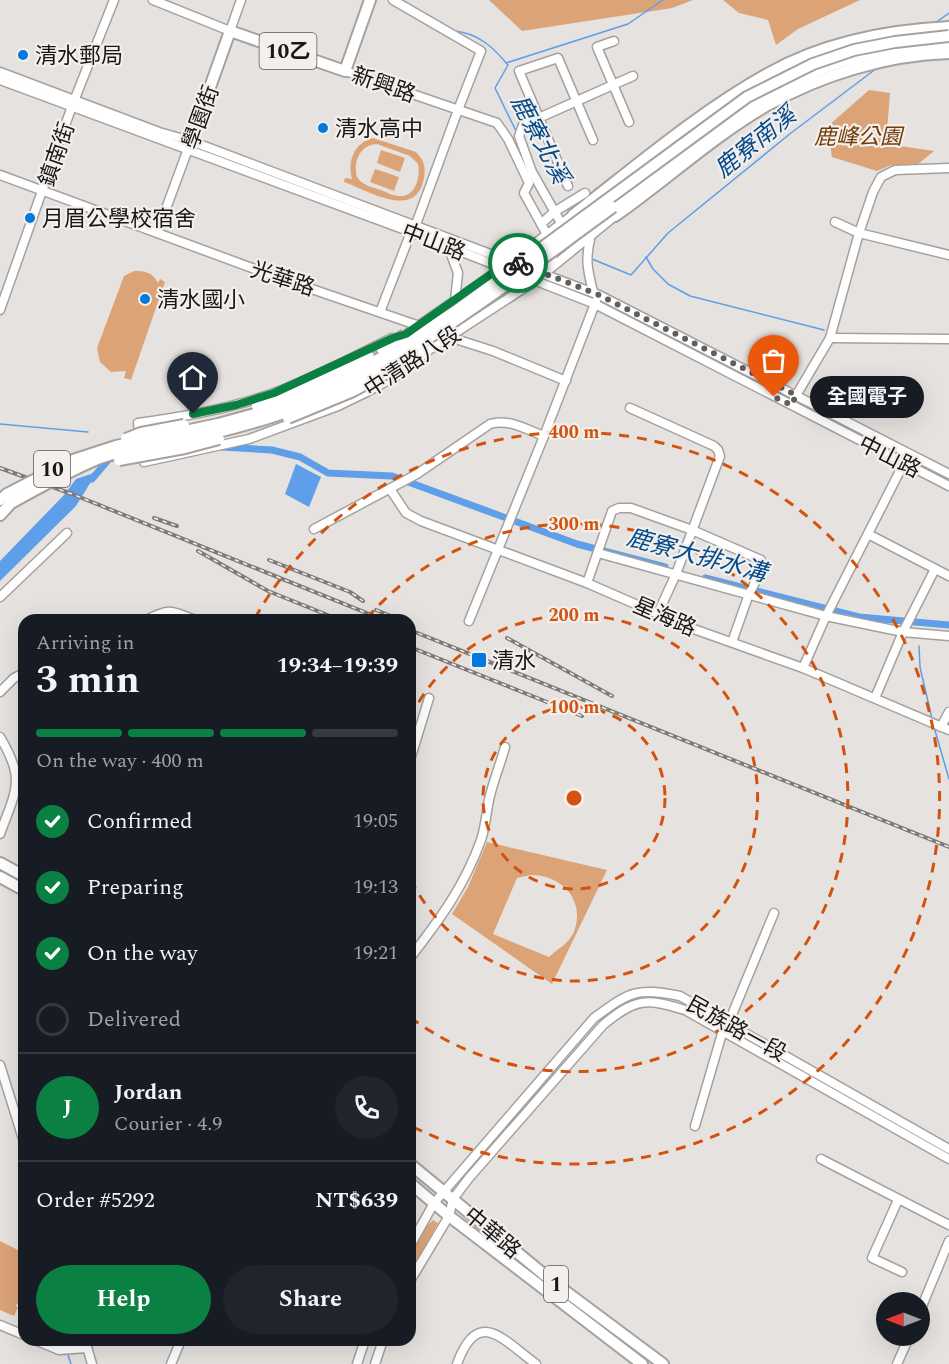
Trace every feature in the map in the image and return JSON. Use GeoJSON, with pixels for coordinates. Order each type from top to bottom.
{"type":"FeatureCollection","features":[{"type":"Feature","properties":{"kind":"main road","name":"10乙"},"geometry":{"type":"LineString","coordinates":[[345,71],[370,0]]}},
{"type":"Feature","properties":{"kind":"main road"},"geometry":{"type":"LineString","coordinates":[[573,215],[701,118],[770,73],[818,52],[884,34],[916,28],[949,27]]}},
{"type":"Feature","properties":{"kind":"main road","name":"新興路"},"geometry":{"type":"LineString","coordinates":[[230,31],[345,71]]}},
{"type":"Feature","properties":{"kind":"main road","name":"學園街"},"geometry":{"type":"LineString","coordinates":[[190,145],[230,31]]}},
{"type":"Feature","properties":{"kind":"main road","name":"10"},"geometry":{"type":"LineString","coordinates":[[0,510],[4,498],[49,471],[100,450],[218,424],[269,410],[340,381],[405,344],[457,310],[648,172],[747,97],[813,64],[854,50],[949,36]]}},
{"type":"Feature","properties":{"kind":"main road","name":"10"},"geometry":{"type":"LineString","coordinates":[[4,498],[100,458],[231,430],[295,408],[343,388],[413,349],[461,316],[751,104],[794,81],[844,61],[892,50],[949,44]]}},
{"type":"Feature","properties":{"kind":"main road"},"geometry":{"type":"LineString","coordinates":[[615,216],[742,121],[791,93],[840,73],[875,63],[949,53]]}},
{"type":"Feature","properties":{"kind":"main road"},"geometry":{"type":"LineString","coordinates":[[100,450],[141,433],[199,422],[267,403],[371,356],[405,334]]}},
{"type":"Feature","properties":{"kind":"main road"},"geometry":{"type":"LineString","coordinates":[[92,462],[184,448],[276,422],[351,392],[426,352]]}},
{"type":"Feature","properties":{"kind":"main road"},"geometry":{"type":"LineString","coordinates":[[0,514],[4,498]]}},
{"type":"Feature","properties":{"kind":"main road"},"geometry":{"type":"LineString","coordinates":[[0,863],[18,873]]}},
{"type":"Feature","properties":{"kind":"main road"},"geometry":{"type":"LineString","coordinates":[[0,877],[18,887]]}},
{"type":"Feature","properties":{"kind":"main road","name":"中華路"},"geometry":{"type":"LineString","coordinates":[[416,1169],[553,1282],[663,1364]]}},
{"type":"Feature","properties":{"kind":"main road","name":"中華路"},"geometry":{"type":"LineString","coordinates":[[416,1188],[449,1216],[642,1364]]}},
{"type":"Feature","properties":{"kind":"street","name":"鎮南街"},"geometry":{"type":"LineString","coordinates":[[0,310],[74,103],[114,0]]}},
{"type":"Feature","properties":{"kind":"street","name":"新興路"},"geometry":{"type":"LineString","coordinates":[[153,0],[230,31]]}},
{"type":"Feature","properties":{"kind":"street","name":"學園街"},"geometry":{"type":"LineString","coordinates":[[230,31],[241,0]]}},
{"type":"Feature","properties":{"kind":"street"},"geometry":{"type":"LineString","coordinates":[[380,312],[481,51],[393,0]]}},
{"type":"Feature","properties":{"kind":"street"},"geometry":{"type":"LineString","coordinates":[[614,41],[597,47],[629,122]]}},
{"type":"Feature","properties":{"kind":"street"},"geometry":{"type":"LineString","coordinates":[[568,186],[519,71],[558,58],[592,140]]}},
{"type":"Feature","properties":{"kind":"street","name":"新興路"},"geometry":{"type":"LineString","coordinates":[[345,71],[497,123],[508,139],[528,183],[524,194],[547,236]]}},
{"type":"Feature","properties":{"kind":"street","name":"中山路"},"geometry":{"type":"LineString","coordinates":[[0,72],[74,103]]}},
{"type":"Feature","properties":{"kind":"street"},"geometry":{"type":"LineString","coordinates":[[561,223],[532,172],[519,136],[523,125],[633,76]]}},
{"type":"Feature","properties":{"kind":"street","name":"中山路"},"geometry":{"type":"LineString","coordinates":[[0,81],[159,132],[413,229],[511,260],[596,294],[949,474]]}},
{"type":"Feature","properties":{"kind":"street","name":"學園街"},"geometry":{"type":"LineString","coordinates":[[157,233],[190,145]]}},
{"type":"Feature","properties":{"kind":"street"},"geometry":{"type":"LineString","coordinates":[[792,405],[830,338],[859,233],[873,192],[881,177],[895,170],[949,168]]}},
{"type":"Feature","properties":{"kind":"street","name":"光華路"},"geometry":{"type":"LineString","coordinates":[[0,175],[157,233],[493,351],[566,381]]}},
{"type":"Feature","properties":{"kind":"street"},"geometry":{"type":"LineString","coordinates":[[541,224],[554,212],[585,193]]}},
{"type":"Feature","properties":{"kind":"street","name":"中清路八段"},"geometry":{"type":"LineString","coordinates":[[573,215],[547,236],[405,334],[274,393],[236,405],[138,423],[144,462],[242,440],[282,428],[367,392],[398,375],[426,352],[545,274],[615,216]]}},
{"type":"Feature","properties":{"kind":"street"},"geometry":{"type":"LineString","coordinates":[[836,222],[859,233],[949,255]]}},
{"type":"Feature","properties":{"kind":"street","name":"中山路"},"geometry":{"type":"LineString","coordinates":[[413,229],[448,246],[595,304],[949,486]]}},
{"type":"Feature","properties":{"kind":"street"},"geometry":{"type":"LineString","coordinates":[[545,274],[553,256],[547,236]]}},
{"type":"Feature","properties":{"kind":"street"},"geometry":{"type":"LineString","coordinates":[[469,621],[595,304],[596,294],[586,267],[590,238]]}},
{"type":"Feature","properties":{"kind":"street"},"geometry":{"type":"LineString","coordinates":[[448,246],[458,273],[455,300]]}},
{"type":"Feature","properties":{"kind":"street"},"geometry":{"type":"LineString","coordinates":[[830,338],[949,339]]}},
{"type":"Feature","properties":{"kind":"street"},"geometry":{"type":"LineString","coordinates":[[630,408],[714,446],[720,456],[676,574],[658,613]]}},
{"type":"Feature","properties":{"kind":"street"},"geometry":{"type":"LineString","coordinates":[[314,530],[417,474],[489,423],[506,422],[544,436]]}},
{"type":"Feature","properties":{"kind":"street"},"geometry":{"type":"LineString","coordinates":[[802,668],[904,463]]}},
{"type":"Feature","properties":{"kind":"street","name":"星海路"},"geometry":{"type":"LineString","coordinates":[[390,489],[406,513],[498,551],[587,583],[688,627],[802,668],[945,729]]}},
{"type":"Feature","properties":{"kind":"street"},"geometry":{"type":"LineString","coordinates":[[587,583],[612,511],[619,508],[631,508],[692,530],[761,560],[761,571],[749,594],[732,642]]}},
{"type":"Feature","properties":{"kind":"street"},"geometry":{"type":"LineString","coordinates":[[0,597],[67,534]]}},
{"type":"Feature","properties":{"kind":"street"},"geometry":{"type":"LineString","coordinates":[[868,534],[949,576]]}},
{"type":"Feature","properties":{"kind":"street"},"geometry":{"type":"LineString","coordinates":[[597,553],[826,616],[903,632],[949,636]]}},
{"type":"Feature","properties":{"kind":"street"},"geometry":{"type":"LineString","coordinates":[[875,698],[903,632],[935,569]]}},
{"type":"Feature","properties":{"kind":"street"},"geometry":{"type":"LineString","coordinates":[[158,614],[170,610],[180,614]]}},
{"type":"Feature","properties":{"kind":"street"},"geometry":{"type":"LineString","coordinates":[[0,692],[18,676]]}},
{"type":"Feature","properties":{"kind":"street"},"geometry":{"type":"LineString","coordinates":[[416,740],[429,698]]}},
{"type":"Feature","properties":{"kind":"street"},"geometry":{"type":"LineString","coordinates":[[945,729],[949,712]]}},
{"type":"Feature","properties":{"kind":"street"},"geometry":{"type":"LineString","coordinates":[[0,737],[17,774],[17,785],[0,834]]}},
{"type":"Feature","properties":{"kind":"street"},"geometry":{"type":"LineString","coordinates":[[416,950],[445,913],[472,862],[488,816],[488,805],[506,747]]}},
{"type":"Feature","properties":{"kind":"street"},"geometry":{"type":"LineString","coordinates":[[694,1126],[726,1026],[774,913]]}},
{"type":"Feature","properties":{"kind":"street","name":"民族路一段"},"geometry":{"type":"LineString","coordinates":[[416,1235],[434,1203],[594,1018],[624,996],[636,992],[680,996],[726,1026],[949,1159]]}},
{"type":"Feature","properties":{"kind":"street","name":"民族路一段"},"geometry":{"type":"LineString","coordinates":[[453,1199],[603,1025],[620,1011],[635,1004],[657,1001],[726,1026],[949,1149]]}},
{"type":"Feature","properties":{"kind":"street"},"geometry":{"type":"LineString","coordinates":[[0,1065],[18,1123]]}},
{"type":"Feature","properties":{"kind":"street"},"geometry":{"type":"LineString","coordinates":[[821,1159],[949,1225]]}},
{"type":"Feature","properties":{"kind":"street"},"geometry":{"type":"LineString","coordinates":[[416,1271],[449,1216],[453,1199]]}},
{"type":"Feature","properties":{"kind":"street"},"geometry":{"type":"LineString","coordinates":[[898,1200],[872,1258],[902,1272]]}},
{"type":"Feature","properties":{"kind":"street"},"geometry":{"type":"LineString","coordinates":[[928,1292],[949,1241]]}},
{"type":"Feature","properties":{"kind":"street"},"geometry":{"type":"LineString","coordinates":[[0,1326],[18,1333]]}},
{"type":"Feature","properties":{"kind":"street"},"geometry":{"type":"LineString","coordinates":[[457,1364],[463,1347],[469,1339],[475,1333],[483,1331],[502,1338],[534,1363]]}},
{"type":"Feature","properties":{"kind":"street"},"geometry":{"type":"LineString","coordinates":[[49,1346],[59,1350],[77,1346]]}},
{"type":"Feature","properties":{"kind":"street"},"geometry":{"type":"LineString","coordinates":[[87,1346],[92,1364]]}},
{"type":"Feature","properties":{"kind":"street"},"geometry":{"type":"LineString","coordinates":[[171,1364],[178,1346]]}},
{"type":"Feature","properties":{"kind":"street"},"geometry":{"type":"LineString","coordinates":[[357,1364],[363,1346]]}},
{"type":"Feature","properties":{"kind":"street"},"geometry":{"type":"LineString","coordinates":[[375,1364],[381,1346]]}},
{"type":"Feature","properties":{"kind":"street"},"geometry":{"type":"LineString","coordinates":[[897,1364],[905,1346]]}},
{"type":"Feature","properties":{"kind":"green space"},"geometry":{"type":"Polygon","coordinates":[[[489,0],[693,0],[672,8],[522,31],[489,0]]]}},
{"type":"Feature","properties":{"kind":"green space"},"geometry":{"type":"Polygon","coordinates":[[[723,0],[860,0],[798,29],[776,45],[768,20],[739,13],[723,0]]]}},
{"type":"Feature","properties":{"kind":"green space","name":"鹿峰公園"},"geometry":{"type":"Polygon","coordinates":[[[869,90],[890,93],[886,144],[934,151],[918,164],[891,165],[877,171],[832,157],[827,127],[869,90]]]}},
{"type":"Feature","properties":{"kind":"green space"},"geometry":{"type":"Polygon","coordinates":[[[373,138],[419,155],[424,164],[424,178],[419,191],[412,198],[402,201],[390,200],[344,182],[345,178],[352,179],[351,159],[357,148],[366,140],[373,138]],[[377,144],[371,145],[359,155],[356,165],[357,177],[370,187],[405,196],[416,186],[419,175],[418,164],[410,156],[377,144]]]}},
{"type":"Feature","properties":{"kind":"green space"},"geometry":{"type":"Polygon","coordinates":[[[381,150],[405,158],[400,172],[377,163],[381,150]]]}},
{"type":"Feature","properties":{"kind":"green space"},"geometry":{"type":"Polygon","coordinates":[[[375,169],[399,177],[394,191],[370,182],[375,169]]]}},
{"type":"Feature","properties":{"kind":"green space"},"geometry":{"type":"Polygon","coordinates":[[[134,271],[148,273],[158,283],[160,279],[165,282],[131,380],[124,378],[126,371],[111,372],[100,362],[97,348],[124,276],[134,271]]]}},
{"type":"Feature","properties":{"kind":"green space"},"geometry":{"type":"Polygon","coordinates":[[[487,842],[607,870],[552,984],[452,914],[468,887],[487,842]],[[531,875],[517,878],[493,934],[549,957],[571,938],[577,922],[577,911],[574,901],[562,885],[543,876],[531,875]]]}},
{"type":"Feature","properties":{"kind":"green space"},"geometry":{"type":"Polygon","coordinates":[[[433,1220],[438,1223],[416,1262],[416,1245],[426,1227],[433,1220]]]}},
{"type":"Feature","properties":{"kind":"green space"},"geometry":{"type":"Polygon","coordinates":[[[0,1241],[18,1250],[18,1303],[15,1306],[18,1307],[14,1316],[0,1310],[0,1241]]]}},
{"type":"Feature","properties":{"kind":"water"},"geometry":{"type":"Polygon","coordinates":[[[296,464],[321,477],[309,507],[285,494],[296,464]]]}},
{"type":"Feature","properties":{"kind":"water"},"geometry":{"type":"Polygon","coordinates":[[[97,472],[76,506],[0,581],[0,561],[64,495],[76,479],[97,472]]]}},
{"type":"Feature","properties":{"kind":"waterway"},"geometry":{"type":"LineString","coordinates":[[506,63],[628,24],[663,0]]}},
{"type":"Feature","properties":{"kind":"waterway","name":"鹿寮南溪"},"geometry":{"type":"LineString","coordinates":[[935,23],[949,13]]}},
{"type":"Feature","properties":{"kind":"waterway","name":"鹿寮北溪"},"geometry":{"type":"LineString","coordinates":[[454,31],[478,38],[497,52],[508,65],[495,88],[517,133]]}},
{"type":"Feature","properties":{"kind":"waterway","name":"鹿寮南溪"},"geometry":{"type":"LineString","coordinates":[[592,259],[631,275],[668,233],[791,133],[877,68]]}},
{"type":"Feature","properties":{"kind":"waterway","name":"鹿寮北溪"},"geometry":{"type":"LineString","coordinates":[[533,164],[557,207]]}},
{"type":"Feature","properties":{"kind":"waterway"},"geometry":{"type":"LineString","coordinates":[[646,257],[653,269],[668,284],[690,296],[824,330]]}},
{"type":"Feature","properties":{"kind":"waterway"},"geometry":{"type":"LineString","coordinates":[[0,424],[88,432]]}},
{"type":"Feature","properties":{"kind":"waterway","name":"鹿寮大排水溝"},"geometry":{"type":"LineString","coordinates":[[222,447],[272,450],[300,457],[328,473],[392,476],[577,544],[665,567]]}},
{"type":"Feature","properties":{"kind":"waterway","name":"鹿寮大排水溝"},"geometry":{"type":"LineString","coordinates":[[92,479],[109,459],[114,458]]}},
{"type":"Feature","properties":{"kind":"waterway","name":"鹿寮大排水溝"},"geometry":{"type":"LineString","coordinates":[[705,578],[859,617],[949,625]]}},
{"type":"Feature","properties":{"kind":"waterway"},"geometry":{"type":"LineString","coordinates":[[919,646],[920,667],[932,719]]}},
{"type":"Feature","properties":{"kind":"waterway"},"geometry":{"type":"LineString","coordinates":[[934,727],[949,779]]}},
{"type":"Feature","properties":{"kind":"waterway"},"geometry":{"type":"LineString","coordinates":[[68,1355],[71,1364]]}},
{"type":"Feature","properties":{"kind":"railway"},"geometry":{"type":"LineString","coordinates":[[0,468],[72,494],[369,614]]}},
{"type":"Feature","properties":{"kind":"railway"},"geometry":{"type":"LineString","coordinates":[[154,518],[177,526]]}},
{"type":"Feature","properties":{"kind":"railway"},"geometry":{"type":"LineString","coordinates":[[198,551],[268,591],[325,614]]}},
{"type":"Feature","properties":{"kind":"railway"},"geometry":{"type":"LineString","coordinates":[[269,560],[350,592],[363,601]]}},
{"type":"Feature","properties":{"kind":"railway"},"geometry":{"type":"LineString","coordinates":[[376,610],[386,614]]}},
{"type":"Feature","properties":{"kind":"railway"},"geometry":{"type":"LineString","coordinates":[[416,632],[949,847]]}},
{"type":"Feature","properties":{"kind":"railway"},"geometry":{"type":"LineString","coordinates":[[507,638],[612,696]]}},
{"type":"Feature","properties":{"kind":"railway"},"geometry":{"type":"LineString","coordinates":[[416,649],[582,716]]}},
{"type":"Feature","properties":{"kind":"way so far"},"geometry":{"type":"LineString","coordinates":[[518,263],[599,295],[796,395],[792,405],[774,397]]}},
{"type":"Feature","properties":{"kind":"place","name":"清水郵局"},"geometry":{"type":"Point","coordinates":[23,55]}},
{"type":"Feature","properties":{"kind":"place","name":"清水高中"},"geometry":{"type":"Point","coordinates":[323,128]}},
{"type":"Feature","properties":{"kind":"place","name":"月眉公學校宿舍"},"geometry":{"type":"Point","coordinates":[30,218]}},
{"type":"Feature","properties":{"kind":"place","name":"清水國小"},"geometry":{"type":"Point","coordinates":[145,299]}},
{"type":"Feature","properties":{"kind":"place","name":"全國電子"},"geometry":{"type":"Point","coordinates":[774,397]}},
{"type":"Feature","properties":{"kind":"place","name":"清水"},"geometry":{"type":"Point","coordinates":[479,660]}},
{"type":"Feature","properties":{"kind":"route"},"geometry":{"type":"LineString","coordinates":[[193,414],[236,405],[274,393],[406,334],[511,260],[518,263]]}}]}
